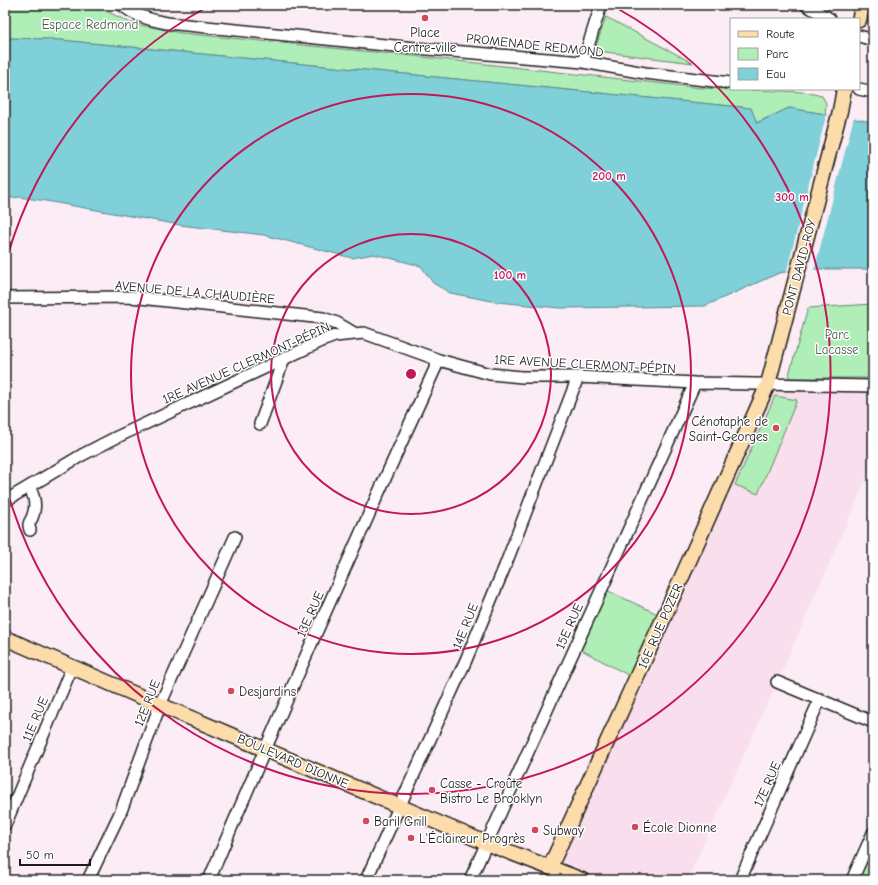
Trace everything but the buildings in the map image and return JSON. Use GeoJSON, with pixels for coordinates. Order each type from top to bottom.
{"type":"FeatureCollection","features":[{"type":"Feature","properties":{"kind":"main road"},"geometry":{"type":"LineString","coordinates":[[860,18],[863,5]]}},
{"type":"Feature","properties":{"kind":"main road","name":"PONT DAVID-ROY"},"geometry":{"type":"LineString","coordinates":[[768,384],[840,111],[844,90]]}},
{"type":"Feature","properties":{"kind":"main road","name":"16E RUE POZER"},"geometry":{"type":"LineString","coordinates":[[550,867],[661,625],[768,384]]}},
{"type":"Feature","properties":{"kind":"main road","name":"BOULEVARD DIONNE"},"geometry":{"type":"LineString","coordinates":[[5,638],[486,842],[582,880]]}},
{"type":"Feature","properties":{"kind":"street"},"geometry":{"type":"LineString","coordinates":[[583,62],[601,5]]}},
{"type":"Feature","properties":{"kind":"street"},"geometry":{"type":"LineString","coordinates":[[806,5],[828,18]]}},
{"type":"Feature","properties":{"kind":"street","name":"PROMENADE REDMOND"},"geometry":{"type":"LineString","coordinates":[[123,6],[137,15],[151,20],[167,23],[415,48],[583,62],[645,73],[730,83]]}},
{"type":"Feature","properties":{"kind":"street"},"geometry":{"type":"LineString","coordinates":[[860,36],[873,40]]}},
{"type":"Feature","properties":{"kind":"street"},"geometry":{"type":"LineString","coordinates":[[860,89],[873,92]]}},
{"type":"Feature","properties":{"kind":"street","name":"AVENUE DE LA CHAUDIÈRE"},"geometry":{"type":"LineString","coordinates":[[5,298],[131,298],[197,304],[323,318],[337,323],[354,334]]}},
{"type":"Feature","properties":{"kind":"street","name":"1RE AVENUE CLERMONT-PÉPIN"},"geometry":{"type":"LineString","coordinates":[[5,501],[117,436],[335,336],[364,333],[439,360],[490,374],[522,377],[578,377],[695,383],[873,386]]}},
{"type":"Feature","properties":{"kind":"street"},"geometry":{"type":"LineString","coordinates":[[260,424],[284,359]]}},
{"type":"Feature","properties":{"kind":"street","name":"13E RUE"},"geometry":{"type":"LineString","coordinates":[[209,880],[382,483],[439,360]]}},
{"type":"Feature","properties":{"kind":"street","name":"14E RUE"},"geometry":{"type":"LineString","coordinates":[[366,880],[469,653],[578,377]]}},
{"type":"Feature","properties":{"kind":"street","name":"15E RUE"},"geometry":{"type":"LineString","coordinates":[[470,880],[695,383]]}},
{"type":"Feature","properties":{"kind":"street"},"geometry":{"type":"LineString","coordinates":[[29,487],[36,503],[32,518],[29,522],[30,530]]}},
{"type":"Feature","properties":{"kind":"street","name":"12E RUE"},"geometry":{"type":"LineString","coordinates":[[88,880],[121,811],[160,705],[235,537]]}},
{"type":"Feature","properties":{"kind":"street","name":"11E RUE"},"geometry":{"type":"LineString","coordinates":[[5,825],[72,667]]}},
{"type":"Feature","properties":{"kind":"street"},"geometry":{"type":"LineString","coordinates":[[777,682],[873,722]]}},
{"type":"Feature","properties":{"kind":"street","name":"17E RUE"},"geometry":{"type":"LineString","coordinates":[[740,880],[820,699]]}},
{"type":"Feature","properties":{"kind":"street"},"geometry":{"type":"LineString","coordinates":[[852,880],[873,833]]}},
{"type":"Feature","properties":{"kind":"shaded area"},"geometry":{"type":"Polygon","coordinates":[[[768,384],[873,386],[873,464],[782,671],[687,880],[580,880],[550,867],[768,384]]]}},
{"type":"Feature","properties":{"kind":"green space","name":"Espace Redmond"},"geometry":{"type":"Polygon","coordinates":[[[5,5],[55,5],[74,7],[75,5],[100,5],[104,10],[131,23],[181,33],[413,56],[702,88],[805,92],[822,96],[826,103],[825,114],[789,108],[756,123],[751,108],[50,39],[5,38],[5,5]]]}},
{"type":"Feature","properties":{"kind":"green space"},"geometry":{"type":"Polygon","coordinates":[[[606,17],[693,63],[597,51],[596,46],[606,17]]]}},
{"type":"Feature","properties":{"kind":"green space","name":"Parc Lacasse"},"geometry":{"type":"Polygon","coordinates":[[[873,304],[873,378],[788,378],[808,308],[873,304]]]}},
{"type":"Feature","properties":{"kind":"green space"},"geometry":{"type":"Polygon","coordinates":[[[775,396],[797,400],[758,494],[735,485],[775,396]]]}},
{"type":"Feature","properties":{"kind":"green space"},"geometry":{"type":"Polygon","coordinates":[[[606,590],[664,617],[637,680],[578,648],[606,590]]]}},
{"type":"Feature","properties":{"kind":"green space"},"geometry":{"type":"Polygon","coordinates":[[[873,842],[873,880],[856,880],[873,842]]]}},
{"type":"Feature","properties":{"kind":"water"},"geometry":{"type":"Polygon","coordinates":[[[5,38],[50,39],[751,108],[757,123],[789,108],[873,122],[873,269],[805,269],[779,273],[705,306],[560,308],[497,302],[450,293],[433,283],[421,266],[374,254],[352,258],[264,235],[180,225],[19,197],[5,199],[5,38]]]}},
{"type":"Feature","properties":{"kind":"pier"},"geometry":{"type":"Polygon","coordinates":[[[827,112],[854,117],[814,271],[786,274],[827,112]]]}},
{"type":"Feature","properties":{"kind":"place","name":"Place Centre-ville"},"geometry":{"type":"Point","coordinates":[425,18]}},
{"type":"Feature","properties":{"kind":"place","name":"Cénotaphe de Saint-Georges"},"geometry":{"type":"Point","coordinates":[776,428]}},
{"type":"Feature","properties":{"kind":"place","name":"Desjardins"},"geometry":{"type":"Point","coordinates":[231,691]}},
{"type":"Feature","properties":{"kind":"place","name":"Casse - Croûte Bistro Le Brooklyn"},"geometry":{"type":"Point","coordinates":[432,790]}},
{"type":"Feature","properties":{"kind":"place","name":"Baril Grill"},"geometry":{"type":"Point","coordinates":[366,821]}},
{"type":"Feature","properties":{"kind":"place","name":"École Dionne"},"geometry":{"type":"Point","coordinates":[635,827]}},
{"type":"Feature","properties":{"kind":"place","name":"Subway"},"geometry":{"type":"Point","coordinates":[535,830]}},
{"type":"Feature","properties":{"kind":"place","name":"L'Éclaireur Progrès"},"geometry":{"type":"Point","coordinates":[411,838]}}]}
